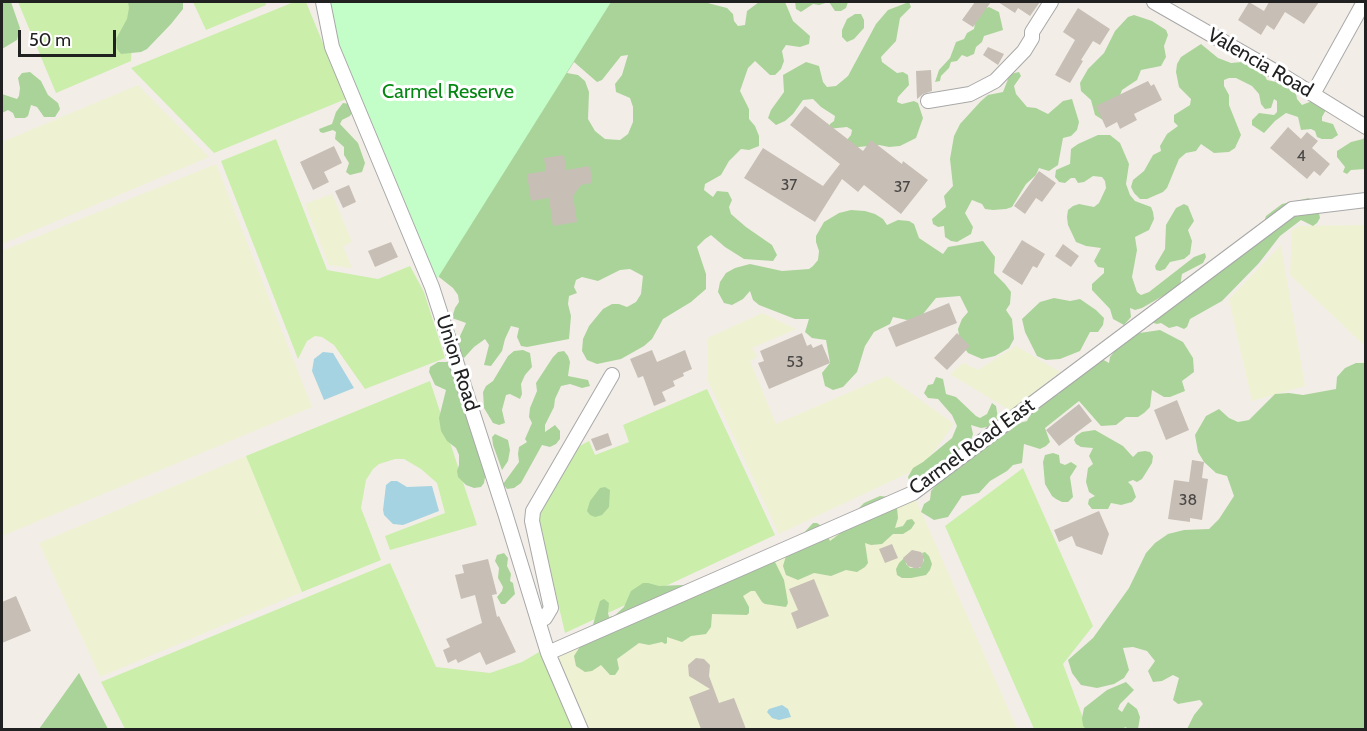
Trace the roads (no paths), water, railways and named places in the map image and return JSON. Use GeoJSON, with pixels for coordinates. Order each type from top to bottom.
{"type":"FeatureCollection","features":[{"type":"Feature","properties":{"kind":"street","name":"Union Road"},"geometry":{"type":"LineString","coordinates":[[323,2],[332,47],[432,287],[506,513],[548,653],[581,729]]}},
{"type":"Feature","properties":{"kind":"street"},"geometry":{"type":"LineString","coordinates":[[928,101],[970,94],[995,81],[1024,51],[1032,38],[1032,32],[1051,2]]}},
{"type":"Feature","properties":{"kind":"street","name":"Valencia Road"},"geometry":{"type":"LineString","coordinates":[[1154,2],[1313,94],[1365,128]]}},
{"type":"Feature","properties":{"kind":"street"},"geometry":{"type":"LineString","coordinates":[[1313,94],[1364,2]]}},
{"type":"Feature","properties":{"kind":"street","name":"Carmel Road East"},"geometry":{"type":"LineString","coordinates":[[548,653],[913,493],[1292,209],[1365,200]]}},
{"type":"Feature","properties":{"kind":"street"},"geometry":{"type":"LineString","coordinates":[[538,621],[545,618],[551,608],[532,521],[533,511],[612,375]]}},
{"type":"Feature","properties":{"kind":"water"},"geometry":{"type":"Polygon","coordinates":[[[323,352],[333,353],[354,388],[324,400],[312,371],[314,359],[323,352]]]}},
{"type":"Feature","properties":{"kind":"water"},"geometry":{"type":"Polygon","coordinates":[[[391,481],[397,481],[407,487],[432,486],[439,511],[403,525],[393,524],[384,515],[383,510],[386,485],[391,481]]]}},
{"type":"Feature","properties":{"kind":"water"},"geometry":{"type":"Polygon","coordinates":[[[782,705],[788,709],[791,717],[779,720],[772,718],[767,712],[769,709],[782,705]]]}},
{"type":"Feature","properties":{"kind":"park label","name":"Carmel Reserve"},"geometry":{"type":"Point","coordinates":[448,92]}}]}
